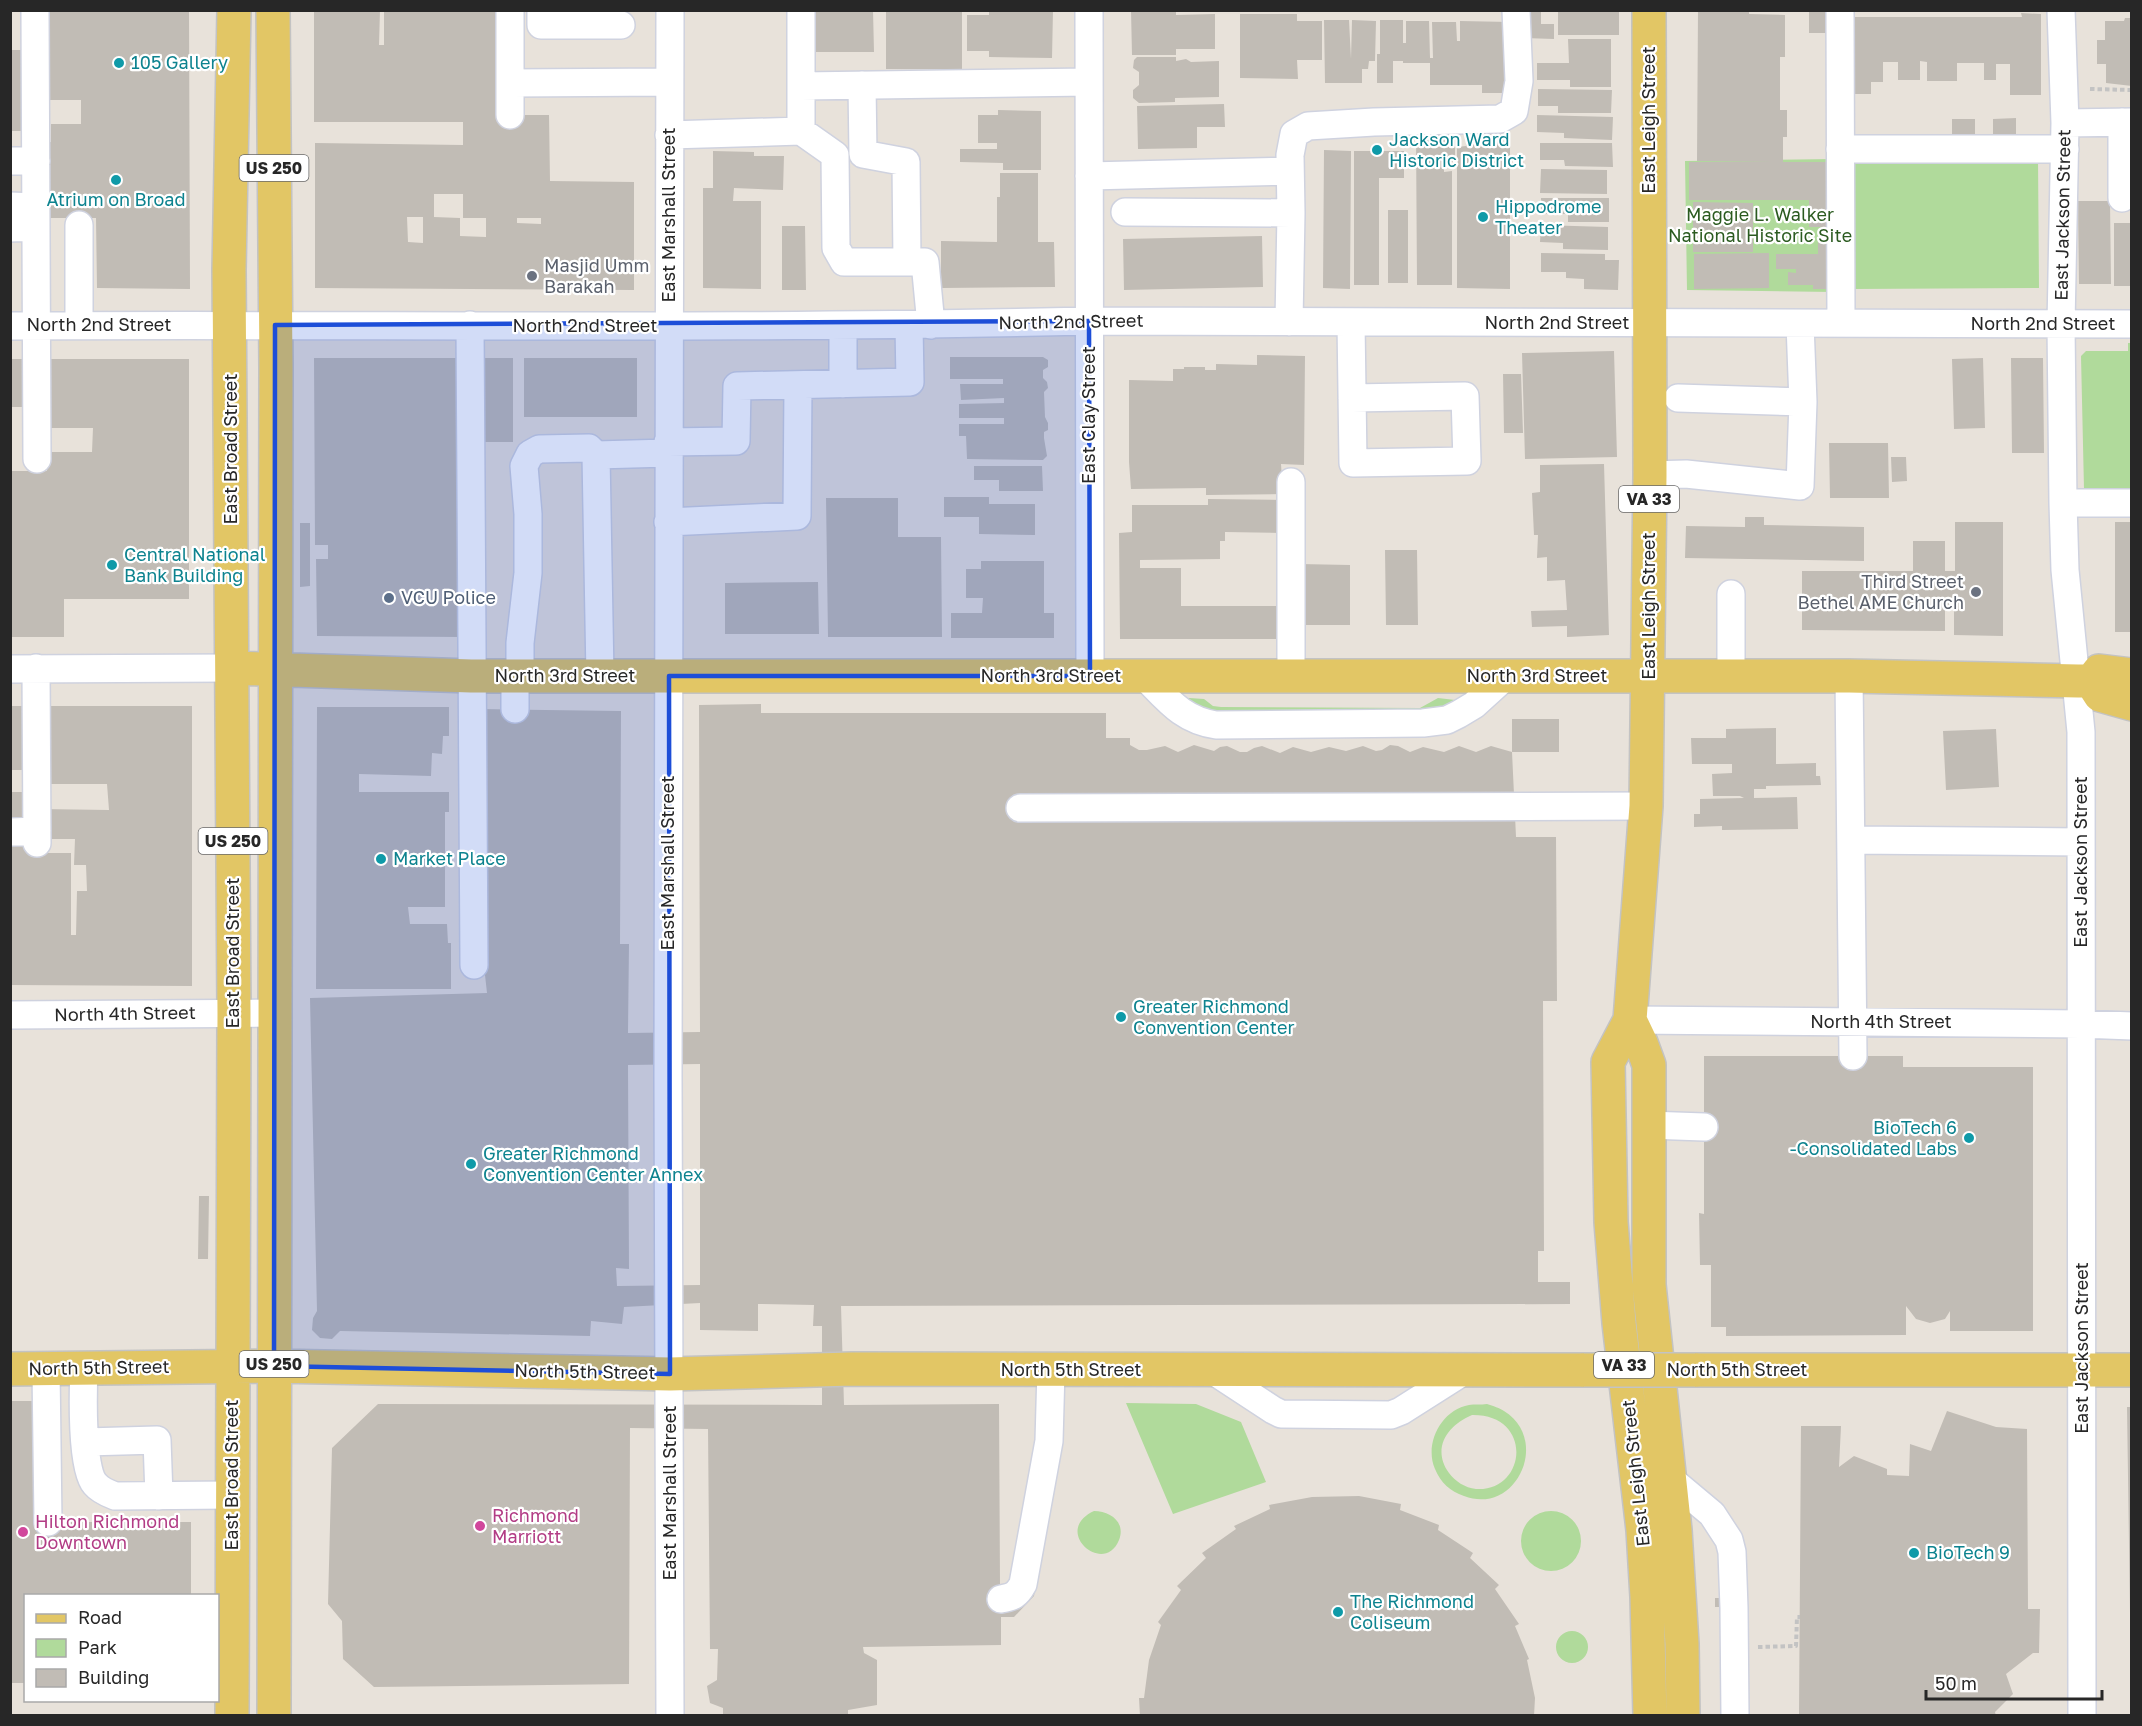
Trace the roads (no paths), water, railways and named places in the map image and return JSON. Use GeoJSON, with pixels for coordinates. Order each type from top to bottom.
{"type":"FeatureCollection","features":[{"type":"Feature","properties":{"kind":"main road","name":"East Broad Street"},"geometry":{"type":"LineString","coordinates":[[232,1716],[234,1013],[230,325],[234,10]]}},
{"type":"Feature","properties":{"kind":"main road","name":"US 250"},"geometry":{"type":"LineString","coordinates":[[273,10],[275,325],[274,1716]]}},
{"type":"Feature","properties":{"kind":"main road","name":"East Leigh Street"},"geometry":{"type":"LineString","coordinates":[[1649,10],[1650,475],[1646,807],[1630,1020],[1608,1062],[1609,1188],[1619,1323],[1643,1530],[1648,1609],[1650,1716]]}},
{"type":"Feature","properties":{"kind":"main road","name":"North 3rd Street"},"geometry":{"type":"LineString","coordinates":[[232,668],[501,676],[1850,676],[2084,681],[2099,671],[2132,675]]}},
{"type":"Feature","properties":{"kind":"main road"},"geometry":{"type":"LineString","coordinates":[[2084,681],[2100,695],[2132,705]]}},
{"type":"Feature","properties":{"kind":"main road","name":"East Leigh Street"},"geometry":{"type":"LineString","coordinates":[[1630,1020],[1649,1065],[1649,1285],[1680,1604],[1683,1716]]}},
{"type":"Feature","properties":{"kind":"main road","name":"North 5th Street"},"geometry":{"type":"LineString","coordinates":[[10,1369],[274,1366],[670,1374],[852,1369],[2132,1370]]}},
{"type":"Feature","properties":{"kind":"street"},"geometry":{"type":"LineString","coordinates":[[35,10],[23,38],[23,326],[37,459]]}},
{"type":"Feature","properties":{"kind":"street"},"geometry":{"type":"LineString","coordinates":[[510,10],[510,115]]}},
{"type":"Feature","properties":{"kind":"street"},"geometry":{"type":"LineString","coordinates":[[541,10],[541,25],[621,25]]}},
{"type":"Feature","properties":{"kind":"street","name":"East Marshall Street"},"geometry":{"type":"LineString","coordinates":[[670,10],[668,447],[670,1716]]}},
{"type":"Feature","properties":{"kind":"street"},"geometry":{"type":"LineString","coordinates":[[801,10],[801,131]]}},
{"type":"Feature","properties":{"kind":"street","name":"East Clay Street"},"geometry":{"type":"LineString","coordinates":[[1089,10],[1090,676]]}},
{"type":"Feature","properties":{"kind":"street"},"geometry":{"type":"LineString","coordinates":[[1289,322],[1290,155],[1294,134],[1308,126],[1500,119],[1514,111],[1519,81],[1516,10]]}},
{"type":"Feature","properties":{"kind":"street"},"geometry":{"type":"LineString","coordinates":[[1840,10],[1841,323]]}},
{"type":"Feature","properties":{"kind":"street","name":"East Jackson Street"},"geometry":{"type":"LineString","coordinates":[[2061,10],[2065,136],[2061,325],[2065,570],[2084,681],[2081,732],[2082,1716]]}},
{"type":"Feature","properties":{"kind":"street"},"geometry":{"type":"LineString","coordinates":[[511,83],[669,82]]}},
{"type":"Feature","properties":{"kind":"street"},"geometry":{"type":"LineString","coordinates":[[801,86],[1089,82]]}},
{"type":"Feature","properties":{"kind":"street"},"geometry":{"type":"LineString","coordinates":[[862,85],[863,154]]}},
{"type":"Feature","properties":{"kind":"street"},"geometry":{"type":"LineString","coordinates":[[1840,148],[2065,136],[2127,122],[2122,198]]}},
{"type":"Feature","properties":{"kind":"street"},"geometry":{"type":"LineString","coordinates":[[669,135],[801,131],[835,155],[863,154],[906,162],[907,262]]}},
{"type":"Feature","properties":{"kind":"street"},"geometry":{"type":"LineString","coordinates":[[596,455],[736,441],[737,386],[910,382],[920,325],[925,262],[844,262],[836,248],[835,155]]}},
{"type":"Feature","properties":{"kind":"street"},"geometry":{"type":"LineString","coordinates":[[1089,176],[1290,171]]}},
{"type":"Feature","properties":{"kind":"street"},"geometry":{"type":"LineString","coordinates":[[1125,212],[1291,213]]}},
{"type":"Feature","properties":{"kind":"street"},"geometry":{"type":"LineString","coordinates":[[79,225],[80,326]]}},
{"type":"Feature","properties":{"kind":"street","name":"North 2nd Street"},"geometry":{"type":"LineString","coordinates":[[23,326],[843,326],[1089,321],[2132,324]]}},
{"type":"Feature","properties":{"kind":"street"},"geometry":{"type":"LineString","coordinates":[[1351,322],[1352,398],[1353,463],[1467,461],[1465,396],[1352,398]]}},
{"type":"Feature","properties":{"kind":"street"},"geometry":{"type":"LineString","coordinates":[[1650,475],[1686,474],[1800,486],[1803,402],[1800,324]]}},
{"type":"Feature","properties":{"kind":"street"},"geometry":{"type":"LineString","coordinates":[[470,326],[473,631],[501,676],[507,709]]}},
{"type":"Feature","properties":{"kind":"street"},"geometry":{"type":"LineString","coordinates":[[843,326],[843,384]]}},
{"type":"Feature","properties":{"kind":"street"},"geometry":{"type":"LineString","coordinates":[[668,522],[797,516],[798,385]]}},
{"type":"Feature","properties":{"kind":"street"},"geometry":{"type":"LineString","coordinates":[[1678,398],[1803,402]]}},
{"type":"Feature","properties":{"kind":"street"},"geometry":{"type":"LineString","coordinates":[[474,965],[501,676],[520,643],[528,573],[528,513],[524,466],[530,454],[539,449],[589,448],[596,455],[600,676]]}},
{"type":"Feature","properties":{"kind":"street"},"geometry":{"type":"LineString","coordinates":[[1291,482],[1291,675]]}},
{"type":"Feature","properties":{"kind":"street"},"geometry":{"type":"LineString","coordinates":[[2063,503],[2132,503]]}},
{"type":"Feature","properties":{"kind":"street"},"geometry":{"type":"LineString","coordinates":[[1731,594],[1731,676]]}},
{"type":"Feature","properties":{"kind":"street","name":"North 3rd Street"},"geometry":{"type":"LineString","coordinates":[[23,669],[232,668]]}},
{"type":"Feature","properties":{"kind":"street"},"geometry":{"type":"LineString","coordinates":[[10,832],[37,837],[23,669]]}},
{"type":"Feature","properties":{"kind":"street"},"geometry":{"type":"LineString","coordinates":[[1144,676],[1175,709],[1202,723],[1216,725],[1423,723],[1447,720],[1474,705],[1506,676]]}},
{"type":"Feature","properties":{"kind":"street"},"geometry":{"type":"LineString","coordinates":[[1850,676],[1853,1056]]}},
{"type":"Feature","properties":{"kind":"street"},"geometry":{"type":"LineString","coordinates":[[1020,808],[1646,807]]}},
{"type":"Feature","properties":{"kind":"street"},"geometry":{"type":"LineString","coordinates":[[1851,840],[2081,842]]}},
{"type":"Feature","properties":{"kind":"street","name":"North 4th Street"},"geometry":{"type":"LineString","coordinates":[[10,1015],[275,1013]]}},
{"type":"Feature","properties":{"kind":"street","name":"North 4th Street"},"geometry":{"type":"LineString","coordinates":[[1630,1020],[2132,1026]]}},
{"type":"Feature","properties":{"kind":"street"},"geometry":{"type":"LineString","coordinates":[[1648,1125],[1704,1127]]}},
{"type":"Feature","properties":{"kind":"street"},"geometry":{"type":"LineString","coordinates":[[46,1369],[48,1522]]}},
{"type":"Feature","properties":{"kind":"street"},"geometry":{"type":"LineString","coordinates":[[84,1369],[87,1465],[93,1483],[102,1491],[115,1496],[231,1495]]}},
{"type":"Feature","properties":{"kind":"street"},"geometry":{"type":"LineString","coordinates":[[1001,1599],[1012,1598],[1023,1584],[1049,1441],[1051,1370]]}},
{"type":"Feature","properties":{"kind":"street"},"geometry":{"type":"LineString","coordinates":[[1212,1370],[1281,1413],[1391,1414],[1401,1411],[1464,1371]]}},
{"type":"Feature","properties":{"kind":"street"},"geometry":{"type":"LineString","coordinates":[[86,1442],[157,1440],[159,1496]]}},
{"type":"Feature","properties":{"kind":"street"},"geometry":{"type":"LineString","coordinates":[[1669,1478],[1712,1514],[1729,1540],[1732,1563],[1735,1716]]}},
{"type":"Feature","properties":{"kind":"place","name":"105 Gallery"},"geometry":{"type":"Point","coordinates":[119,63]}},
{"type":"Feature","properties":{"kind":"place","name":"Jackson Ward Historic District"},"geometry":{"type":"Point","coordinates":[1377,150]}},
{"type":"Feature","properties":{"kind":"place","name":"Atrium on Broad"},"geometry":{"type":"Point","coordinates":[116,180]}},
{"type":"Feature","properties":{"kind":"place","name":"Hippodrome Theater"},"geometry":{"type":"Point","coordinates":[1483,217]}},
{"type":"Feature","properties":{"kind":"place","name":"Masjid Umm Barakah"},"geometry":{"type":"Point","coordinates":[532,276]}},
{"type":"Feature","properties":{"kind":"place","name":"Central National Bank Building"},"geometry":{"type":"Point","coordinates":[112,565]}},
{"type":"Feature","properties":{"kind":"place","name":"Third Street Bethel AME Church"},"geometry":{"type":"Point","coordinates":[1976,592]}},
{"type":"Feature","properties":{"kind":"place","name":"VCU Police"},"geometry":{"type":"Point","coordinates":[389,598]}},
{"type":"Feature","properties":{"kind":"place","name":"Market Place"},"geometry":{"type":"Point","coordinates":[381,859]}},
{"type":"Feature","properties":{"kind":"place","name":"Greater Richmond Convention Center"},"geometry":{"type":"Point","coordinates":[1121,1017]}},
{"type":"Feature","properties":{"kind":"place","name":"BioTech 6 -Consolidated Labs"},"geometry":{"type":"Point","coordinates":[1969,1138]}},
{"type":"Feature","properties":{"kind":"place","name":"Greater Richmond Convention Center Annex"},"geometry":{"type":"Point","coordinates":[471,1164]}},
{"type":"Feature","properties":{"kind":"place","name":"Richmond Marriott"},"geometry":{"type":"Point","coordinates":[480,1526]}},
{"type":"Feature","properties":{"kind":"place","name":"Hilton Richmond Downtown"},"geometry":{"type":"Point","coordinates":[23,1532]}},
{"type":"Feature","properties":{"kind":"place","name":"BioTech 9"},"geometry":{"type":"Point","coordinates":[1914,1553]}},
{"type":"Feature","properties":{"kind":"place","name":"The Richmond Coliseum"},"geometry":{"type":"Point","coordinates":[1338,1612]}},
{"type":"Feature","properties":{"kind":"park label","name":"Maggie L. Walker National Historic Site"},"geometry":{"type":"Point","coordinates":[1760,225]}}]}
